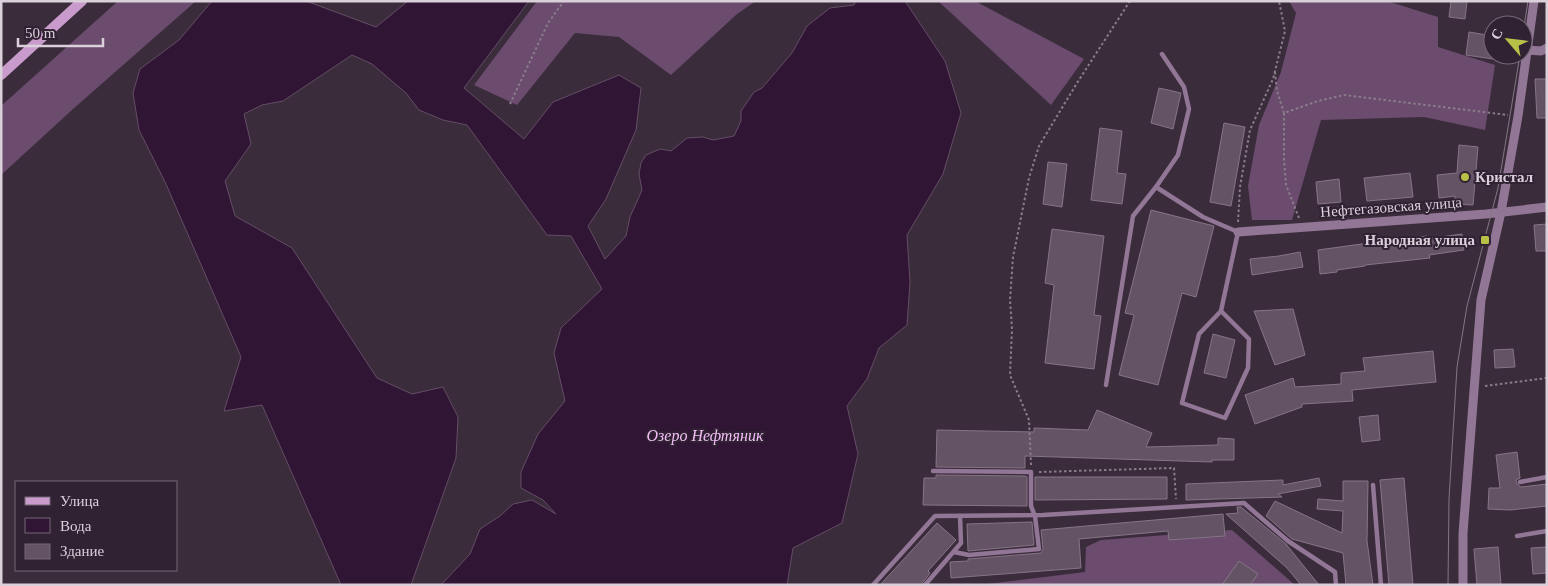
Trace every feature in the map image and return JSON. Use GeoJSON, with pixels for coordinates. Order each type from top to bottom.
{"type":"FeatureCollection","features":[{"type":"Feature","properties":{"kind":"main road"},"geometry":{"type":"LineString","coordinates":[[1,74],[82,1]]}},
{"type":"Feature","properties":{"kind":"street"},"geometry":{"type":"LineString","coordinates":[[1532,15],[1534,1]]}},
{"type":"Feature","properties":{"kind":"street"},"geometry":{"type":"LineString","coordinates":[[1533,50],[1541,51],[1547,48]]}},
{"type":"Feature","properties":{"kind":"street"},"geometry":{"type":"LineString","coordinates":[[1463,585],[1463,533],[1476,388],[1481,300],[1501,212],[1525,65]]}},
{"type":"Feature","properties":{"kind":"street","name":"Нефтегазовская улица"},"geometry":{"type":"LineString","coordinates":[[1238,232],[1486,214],[1547,207]]}},
{"type":"Feature","properties":{"kind":"lane"},"geometry":{"type":"LineString","coordinates":[[1106,385],[1133,216],[1178,155],[1188,109],[1184,88],[1162,54]]}},
{"type":"Feature","properties":{"kind":"lane"},"geometry":{"type":"LineString","coordinates":[[1156,187],[1203,217],[1238,232],[1221,311],[1199,334],[1182,403],[1226,418],[1248,368],[1249,338],[1221,311]]}},
{"type":"Feature","properties":{"kind":"lane"},"geometry":{"type":"LineString","coordinates":[[933,471],[1031,472],[1031,506],[1036,516],[1039,549],[969,554],[954,552]]}},
{"type":"Feature","properties":{"kind":"lane"},"geometry":{"type":"LineString","coordinates":[[1520,482],[1547,477]]}},
{"type":"Feature","properties":{"kind":"lane"},"geometry":{"type":"LineString","coordinates":[[1373,485],[1381,585]]}},
{"type":"Feature","properties":{"kind":"lane"},"geometry":{"type":"LineString","coordinates":[[873,585],[934,516],[1036,516],[1244,503],[1288,541],[1335,572],[1336,585]]}},
{"type":"Feature","properties":{"kind":"lane"},"geometry":{"type":"LineString","coordinates":[[925,585],[961,543],[960,516]]}},
{"type":"Feature","properties":{"kind":"lane"},"geometry":{"type":"LineString","coordinates":[[1517,536],[1547,531]]}},
{"type":"Feature","properties":{"kind":"path"},"geometry":{"type":"LineString","coordinates":[[510,104],[548,23],[564,1]]}},
{"type":"Feature","properties":{"kind":"path"},"geometry":{"type":"LineString","coordinates":[[1130,1],[1040,146],[1029,178],[1013,257],[1010,300],[1012,329],[1010,375],[1029,420],[1031,472],[1174,468],[1176,507]]}},
{"type":"Feature","properties":{"kind":"path"},"geometry":{"type":"LineString","coordinates":[[1238,232],[1240,187],[1250,130],[1262,106],[1275,70],[1284,31],[1279,1]]}},
{"type":"Feature","properties":{"kind":"path"},"geometry":{"type":"LineString","coordinates":[[1275,70],[1277,91],[1284,113],[1286,185],[1303,228]]}},
{"type":"Feature","properties":{"kind":"path"},"geometry":{"type":"LineString","coordinates":[[1284,113],[1318,100],[1344,95],[1518,116]]}},
{"type":"Feature","properties":{"kind":"path"},"geometry":{"type":"LineString","coordinates":[[1476,388],[1547,378]]}},
{"type":"Feature","properties":{"kind":"shaded area"},"geometry":{"type":"Polygon","coordinates":[[[118,1],[196,1],[1,175],[1,106],[118,1]]]}},
{"type":"Feature","properties":{"kind":"shaded area"},"geometry":{"type":"Polygon","coordinates":[[[537,1],[756,1],[737,14],[671,75],[619,37],[575,33],[517,105],[474,85],[537,1]]]}},
{"type":"Feature","properties":{"kind":"shaded area"},"geometry":{"type":"Polygon","coordinates":[[[938,1],[975,1],[1084,59],[1051,105],[938,1]]]}},
{"type":"Feature","properties":{"kind":"shaded area"},"geometry":{"type":"Polygon","coordinates":[[[1289,1],[1387,1],[1438,17],[1438,47],[1483,61],[1483,65],[1495,65],[1485,130],[1424,117],[1321,120],[1292,220],[1252,220],[1248,186],[1259,125],[1281,72],[1296,13],[1289,1]]]}},
{"type":"Feature","properties":{"kind":"shaded area"},"geometry":{"type":"Polygon","coordinates":[[[1232,530],[1295,585],[979,585],[1085,572],[1086,547],[1101,540],[1232,530]]]}},
{"type":"Feature","properties":{"kind":"water","name":"Озеро Нефтяник"},"geometry":{"type":"Polygon","coordinates":[[[212,1],[306,1],[376,27],[408,1],[529,1],[464,88],[524,139],[553,102],[619,75],[641,88],[636,130],[606,199],[588,226],[605,259],[626,236],[630,217],[642,190],[639,174],[641,163],[646,155],[660,149],[671,151],[687,138],[703,137],[713,140],[734,136],[741,121],[741,111],[754,92],[762,88],[792,53],[807,26],[830,8],[854,5],[856,1],[905,1],[945,61],[961,113],[943,174],[907,235],[910,282],[907,325],[879,348],[867,379],[847,406],[858,454],[842,523],[793,548],[787,585],[441,585],[470,554],[480,529],[500,516],[513,504],[532,500],[556,514],[543,500],[521,488],[521,472],[538,434],[565,401],[554,353],[561,328],[602,289],[571,236],[547,235],[467,125],[443,120],[419,110],[406,93],[372,64],[352,55],[283,101],[262,105],[244,114],[251,144],[225,181],[235,216],[292,248],[377,378],[412,394],[443,387],[458,417],[456,458],[411,585],[341,585],[262,405],[224,411],[241,357],[166,184],[139,130],[133,93],[140,69],[179,40],[212,1]]]}},
{"type":"Feature","properties":{"kind":"building"},"geometry":{"type":"Polygon","coordinates":[[[1451,1],[1467,1],[1465,19],[1449,17],[1451,1]]]}},
{"type":"Feature","properties":{"kind":"building"},"geometry":{"type":"Polygon","coordinates":[[[1469,32],[1483,34],[1483,58],[1466,55],[1469,32]]]}},
{"type":"Feature","properties":{"kind":"building"},"geometry":{"type":"Polygon","coordinates":[[[1535,79],[1547,79],[1547,118],[1537,118],[1535,79]]]}},
{"type":"Feature","properties":{"kind":"building"},"geometry":{"type":"Polygon","coordinates":[[[1159,88],[1181,93],[1173,129],[1151,123],[1159,88]]]}},
{"type":"Feature","properties":{"kind":"building"},"geometry":{"type":"Polygon","coordinates":[[[1224,123],[1245,127],[1231,206],[1210,202],[1224,123]]]}},
{"type":"Feature","properties":{"kind":"building"},"geometry":{"type":"Polygon","coordinates":[[[1100,128],[1122,131],[1117,173],[1126,174],[1122,204],[1091,200],[1100,128]]]}},
{"type":"Feature","properties":{"kind":"building"},"geometry":{"type":"Polygon","coordinates":[[[1459,145],[1478,147],[1473,205],[1454,204],[1455,196],[1439,198],[1437,175],[1457,173],[1459,145]]]}},
{"type":"Feature","properties":{"kind":"building"},"geometry":{"type":"Polygon","coordinates":[[[1048,162],[1067,164],[1062,207],[1043,204],[1048,162]]]}},
{"type":"Feature","properties":{"kind":"building"},"geometry":{"type":"Polygon","coordinates":[[[1410,173],[1413,197],[1367,201],[1364,178],[1410,173]]]}},
{"type":"Feature","properties":{"kind":"building"},"geometry":{"type":"Polygon","coordinates":[[[1339,179],[1341,202],[1318,204],[1316,182],[1339,179]]]}},
{"type":"Feature","properties":{"kind":"building"},"geometry":{"type":"Polygon","coordinates":[[[1151,210],[1214,226],[1196,297],[1182,293],[1158,385],[1119,375],[1134,315],[1125,313],[1151,210]]]}},
{"type":"Feature","properties":{"kind":"building"},"geometry":{"type":"Polygon","coordinates":[[[1547,224],[1547,251],[1536,251],[1534,225],[1547,224]]]}},
{"type":"Feature","properties":{"kind":"building"},"geometry":{"type":"Polygon","coordinates":[[[1052,229],[1104,236],[1094,315],[1101,316],[1094,369],[1045,363],[1054,285],[1045,283],[1052,229]]]}},
{"type":"Feature","properties":{"kind":"building"},"geometry":{"type":"Polygon","coordinates":[[[1462,234],[1464,250],[1429,255],[1430,258],[1365,265],[1320,274],[1318,250],[1398,237],[1398,240],[1427,236],[1427,239],[1462,234]]]}},
{"type":"Feature","properties":{"kind":"building"},"geometry":{"type":"Polygon","coordinates":[[[1300,252],[1303,267],[1252,275],[1250,259],[1300,252]]]}},
{"type":"Feature","properties":{"kind":"building"},"geometry":{"type":"Polygon","coordinates":[[[1293,309],[1305,355],[1275,365],[1254,311],[1293,309]]]}},
{"type":"Feature","properties":{"kind":"building"},"geometry":{"type":"Polygon","coordinates":[[[1213,334],[1235,340],[1226,378],[1204,373],[1213,334]]]}},
{"type":"Feature","properties":{"kind":"building"},"geometry":{"type":"Polygon","coordinates":[[[1513,349],[1515,367],[1495,368],[1494,350],[1513,349]]]}},
{"type":"Feature","properties":{"kind":"building"},"geometry":{"type":"Polygon","coordinates":[[[1433,351],[1436,382],[1352,390],[1353,401],[1302,404],[1302,407],[1255,424],[1245,395],[1293,378],[1295,387],[1341,384],[1341,373],[1365,371],[1363,358],[1433,351]]]}},
{"type":"Feature","properties":{"kind":"building"},"geometry":{"type":"Polygon","coordinates":[[[1097,410],[1152,433],[1146,447],[1218,445],[1218,438],[1234,439],[1234,460],[1212,460],[1212,462],[1025,456],[1025,468],[936,467],[937,430],[1034,432],[1034,428],[1088,430],[1097,410]]]}},
{"type":"Feature","properties":{"kind":"building"},"geometry":{"type":"Polygon","coordinates":[[[1378,415],[1380,440],[1362,442],[1359,417],[1378,415]]]}},
{"type":"Feature","properties":{"kind":"building"},"geometry":{"type":"Polygon","coordinates":[[[1517,452],[1520,478],[1516,480],[1517,484],[1521,487],[1547,484],[1547,506],[1510,510],[1488,509],[1489,488],[1500,488],[1496,455],[1517,452]]]}},
{"type":"Feature","properties":{"kind":"building"},"geometry":{"type":"Polygon","coordinates":[[[936,475],[1025,476],[1027,477],[1027,506],[923,505],[924,478],[936,478],[936,475]]]}},
{"type":"Feature","properties":{"kind":"building"},"geometry":{"type":"Polygon","coordinates":[[[1035,477],[1167,477],[1167,499],[1035,500],[1035,477]]]}},
{"type":"Feature","properties":{"kind":"building"},"geometry":{"type":"Polygon","coordinates":[[[1319,478],[1321,486],[1278,494],[1282,497],[1186,500],[1186,484],[1283,480],[1283,485],[1319,478]]]}},
{"type":"Feature","properties":{"kind":"building"},"geometry":{"type":"Polygon","coordinates":[[[1404,478],[1413,585],[1389,585],[1380,480],[1404,478]]]}},
{"type":"Feature","properties":{"kind":"building"},"geometry":{"type":"Polygon","coordinates":[[[1343,481],[1368,481],[1367,541],[1373,585],[1346,585],[1343,553],[1292,539],[1266,516],[1275,501],[1342,533],[1343,511],[1317,509],[1318,499],[1343,501],[1343,481]]]}},
{"type":"Feature","properties":{"kind":"building"},"geometry":{"type":"Polygon","coordinates":[[[1237,507],[1241,507],[1286,544],[1319,585],[1301,585],[1287,568],[1226,514],[1238,513],[1237,507]]]}},
{"type":"Feature","properties":{"kind":"building"},"geometry":{"type":"Polygon","coordinates":[[[1223,514],[1225,536],[1169,540],[1168,531],[1079,539],[1081,568],[951,578],[950,562],[1041,553],[1043,549],[1041,530],[1223,514]]]}},
{"type":"Feature","properties":{"kind":"building"},"geometry":{"type":"Polygon","coordinates":[[[1032,522],[1034,545],[968,551],[967,524],[1032,522]]]}},
{"type":"Feature","properties":{"kind":"building"},"geometry":{"type":"Polygon","coordinates":[[[937,523],[956,540],[928,571],[930,573],[921,585],[880,585],[937,523]]]}},
{"type":"Feature","properties":{"kind":"building"},"geometry":{"type":"Polygon","coordinates":[[[1498,547],[1501,585],[1477,585],[1474,549],[1498,547]]]}},
{"type":"Feature","properties":{"kind":"building"},"geometry":{"type":"Polygon","coordinates":[[[1547,547],[1547,573],[1533,574],[1531,548],[1547,547]]]}},
{"type":"Feature","properties":{"kind":"building"},"geometry":{"type":"Polygon","coordinates":[[[1239,561],[1258,574],[1250,585],[1222,585],[1239,561]]]}},
{"type":"Feature","properties":{"kind":"tram line"},"geometry":{"type":"LineString","coordinates":[[1526,15],[1528,1]]}},
{"type":"Feature","properties":{"kind":"tram line"},"geometry":{"type":"LineString","coordinates":[[1448,585],[1449,499],[1457,367],[1467,306],[1498,188],[1518,65]]}},
{"type":"Feature","properties":{"kind":"place","name":"Кристал"},"geometry":{"type":"Point","coordinates":[1465,177]}},
{"type":"Feature","properties":{"kind":"place","name":"Народная улица"},"geometry":{"type":"Point","coordinates":[1485,240]}}]}
